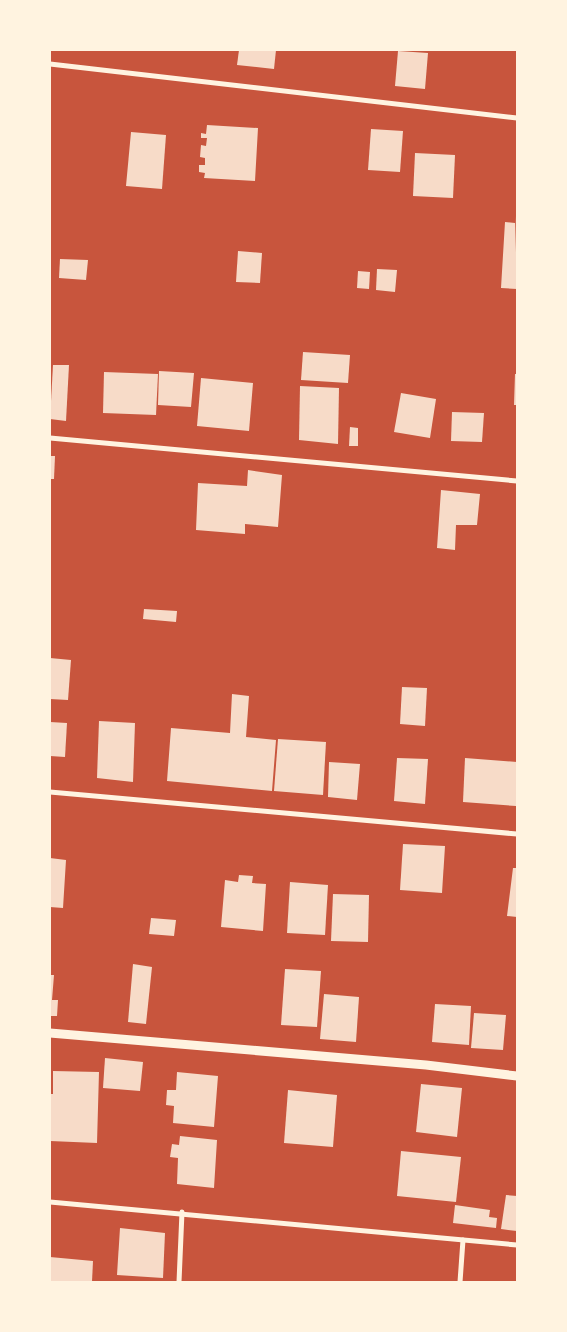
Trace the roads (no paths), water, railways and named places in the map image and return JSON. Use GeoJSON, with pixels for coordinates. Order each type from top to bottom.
{"type":"FeatureCollection","features":[{"type":"Feature","properties":{"kind":"street"},"geometry":{"type":"LineString","coordinates":[[50,64],[517,118]]}},
{"type":"Feature","properties":{"kind":"street"},"geometry":{"type":"LineString","coordinates":[[50,438],[517,481]]}},
{"type":"Feature","properties":{"kind":"street"},"geometry":{"type":"LineString","coordinates":[[50,792],[517,834]]}},
{"type":"Feature","properties":{"kind":"street"},"geometry":{"type":"LineString","coordinates":[[50,1033],[426,1065],[517,1076]]}},
{"type":"Feature","properties":{"kind":"street"},"geometry":{"type":"LineString","coordinates":[[50,1202],[182,1212],[517,1245]]}},
{"type":"Feature","properties":{"kind":"street"},"geometry":{"type":"LineString","coordinates":[[179,1282],[182,1212]]}},
{"type":"Feature","properties":{"kind":"street"},"geometry":{"type":"LineString","coordinates":[[460,1282],[463,1240]]}}]}
